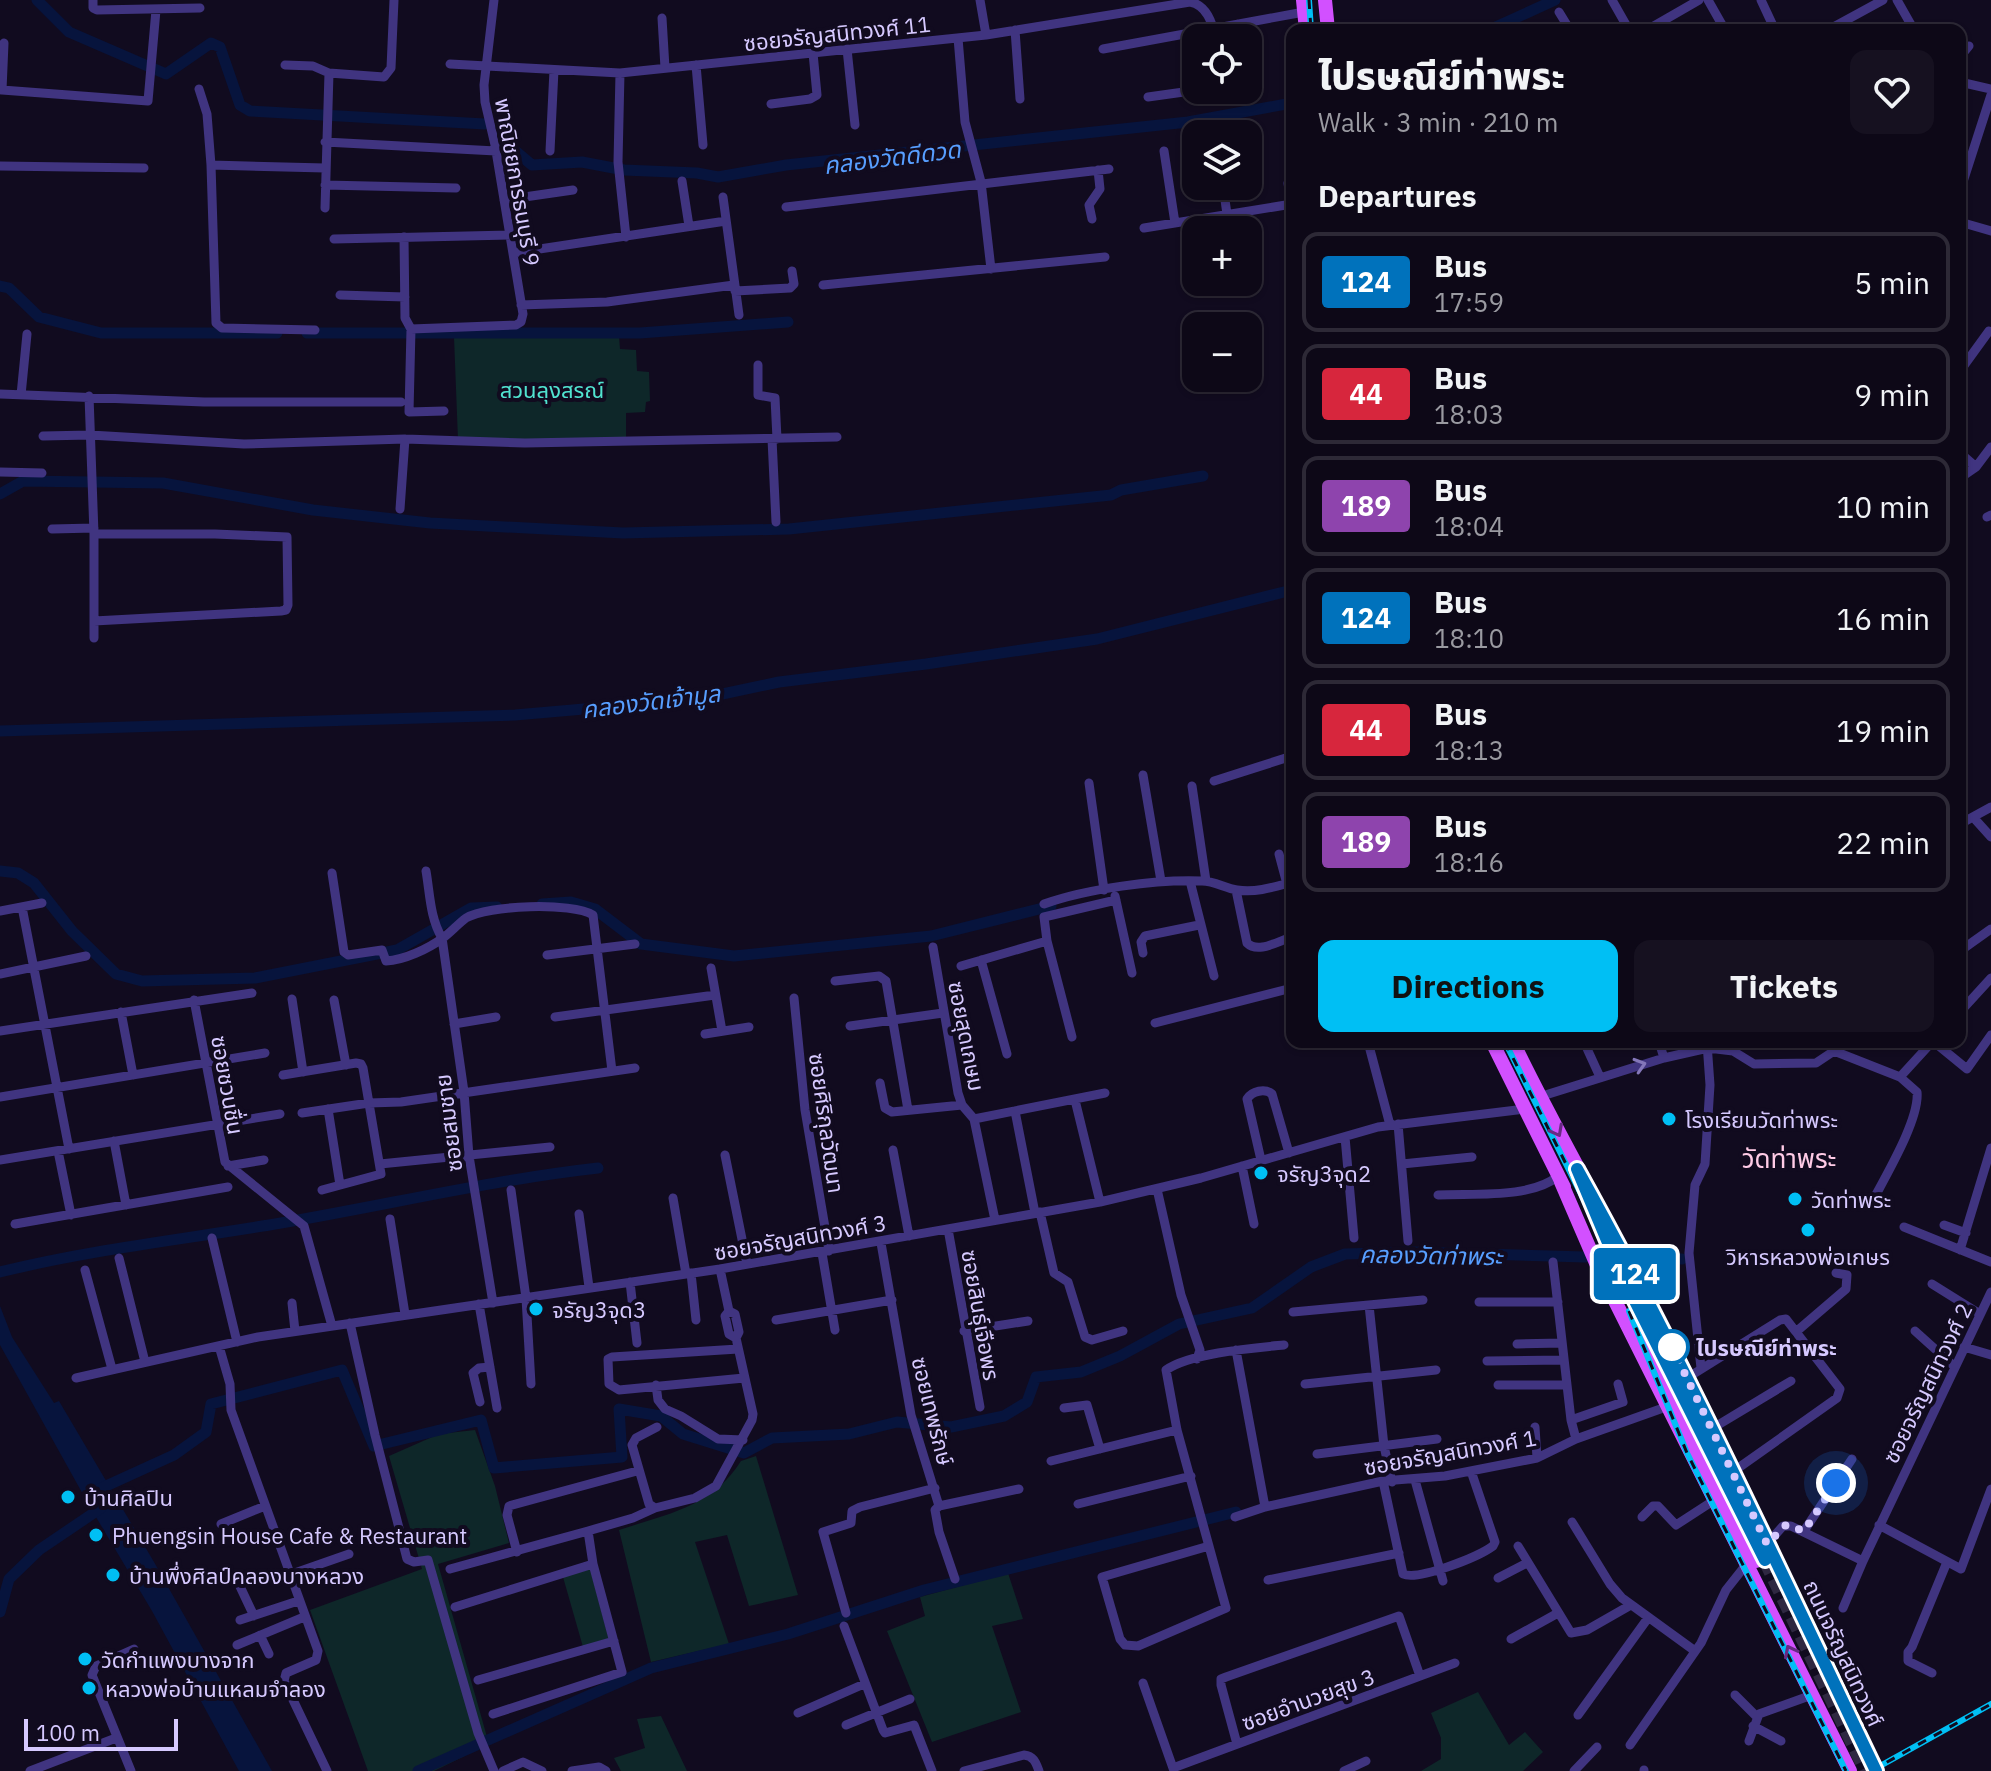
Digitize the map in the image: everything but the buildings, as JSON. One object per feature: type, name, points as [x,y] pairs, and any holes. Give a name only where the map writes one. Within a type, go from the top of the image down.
[{"type":"main road","points":[[1325,0],[1327,24]]},
{"type":"main road","name":"ถนนจรัญสนิทวงศ์","points":[[1495,1048],[1755,1562]]},
{"type":"main road","name":"ถนนจรัญสนิทวงศ์","points":[[1516,1048],[1713,1428],[1877,1770]]},
{"type":"main road","name":"ถนนจรัญสนิทวงศ์","points":[[1577,1169],[1619,1269],[1755,1562],[1761,1595],[1850,1771]]},
{"type":"main road","name":"ถนนจรัญสนิทวงศ์","points":[[1560,1179],[1596,1263],[1713,1501],[1755,1562]]},
{"type":"main road","points":[[1761,1595],[1779,1594],[1786,1582]]},
{"type":"street","points":[[93,0],[93,8],[97,10],[200,8]]},
{"type":"street","points":[[285,65],[313,66],[329,73],[384,77],[391,68],[394,0]]},
{"type":"street","name":"พาณิชยการธนบุรี 9","points":[[411,334],[516,325],[521,322],[513,253],[485,102],[494,0]]},
{"type":"street","points":[[980,0],[986,35]]},
{"type":"street","points":[[1612,0],[1626,24]]},
{"type":"street","points":[[1659,24],[1699,0]]},
{"type":"street","points":[[1708,0],[1722,24]]},
{"type":"street","points":[[1761,0],[1772,24]]},
{"type":"street","points":[[1839,24],[1883,0]]},
{"type":"street","points":[[1897,0],[1911,24]]},
{"type":"street","name":"ซอยจรัญสนิทวงศ์ 11","points":[[450,64],[620,73],[986,35],[1138,5],[1181,2],[1199,4],[1210,24]]},
{"type":"street","points":[[1238,24],[1304,6]]},
{"type":"street","points":[[4,43],[2,90],[148,101],[151,7]]},
{"type":"street","points":[[1559,12],[1566,24]]},
{"type":"street","points":[[662,18],[665,68]]},
{"type":"street","points":[[1015,30],[1020,99]]},
{"type":"street","points":[[958,38],[965,122],[981,182],[991,269]]},
{"type":"street","points":[[1103,49],[1182,38]]},
{"type":"street","points":[[1966,50],[1969,46]]},
{"type":"street","points":[[847,49],[855,125]]},
{"type":"street","points":[[771,104],[810,99],[817,95],[813,53]]},
{"type":"street","points":[[696,65],[703,145]]},
{"type":"street","points":[[550,151],[554,70]]},
{"type":"street","points":[[325,208],[329,73]]},
{"type":"street","points":[[620,73],[618,162],[626,237]]},
{"type":"street","points":[[1966,83],[1991,89]]},
{"type":"street","points":[[199,89],[207,114],[211,165],[216,323],[218,326],[315,330]]},
{"type":"street","points":[[1148,97],[1182,92]]},
{"type":"street","points":[[1966,172],[1991,95]]},
{"type":"street","points":[[325,142],[496,151]]},
{"type":"street","points":[[1164,151],[1175,223]]},
{"type":"street","points":[[211,165],[325,168]]},
{"type":"street","points":[[0,166],[144,168]]},
{"type":"street","points":[[786,207],[1104,169],[1100,189],[1089,205],[1092,219]]},
{"type":"street","points":[[682,181],[689,226]]},
{"type":"street","points":[[325,185],[456,188]]},
{"type":"street","points":[[504,200],[573,190]]},
{"type":"street","points":[[723,197],[739,315]]},
{"type":"street","points":[[1225,200],[1227,214]]},
{"type":"street","points":[[1144,228],[1286,205]]},
{"type":"street","points":[[513,253],[726,221]]},
{"type":"street","points":[[1966,224],[1991,231]]},
{"type":"street","points":[[334,239],[510,235]]},
{"type":"street","points":[[404,237],[405,318],[411,334],[409,412],[444,411]]},
{"type":"street","points":[[823,285],[1105,257]]},
{"type":"street","points":[[521,305],[607,302],[734,288],[790,288],[794,284],[792,271]]},
{"type":"street","points":[[340,295],[405,297]]},
{"type":"street","points":[[1966,363],[1989,331]]},
{"type":"street","points":[[21,395],[27,334]]},
{"type":"street","points":[[758,365],[758,395],[775,398],[776,522]]},
{"type":"street","points":[[0,394],[204,402],[401,402]]},
{"type":"street","points":[[89,396],[94,638]]},
{"type":"street","points":[[43,436],[90,435],[244,444],[405,439],[525,443],[837,437]]},
{"type":"street","points":[[400,509],[405,439]]},
{"type":"street","points":[[1966,474],[1976,467],[1991,447]]},
{"type":"street","points":[[1966,458],[1976,467]]},
{"type":"street","points":[[0,472],[42,473]]},
{"type":"street","points":[[52,529],[282,536],[288,541],[286,610],[94,621]]},
{"type":"street","points":[[1214,781],[1286,758]]},
{"type":"street","points":[[1143,775],[1161,881]]},
{"type":"street","points":[[1089,783],[1109,889],[1116,900],[1132,973]]},
{"type":"street","points":[[1192,786],[1206,881]]},
{"type":"street","points":[[1966,821],[1991,807]]},
{"type":"street","points":[[1973,817],[1991,837]]},
{"type":"street","points":[[1279,854],[1286,874]]},
{"type":"street","name":"ซอยสมชาย","points":[[426,871],[440,934],[454,1024],[472,1180],[493,1303]]},
{"type":"street","points":[[332,873],[344,952],[348,955],[384,955],[388,962],[464,919],[489,909],[555,907],[581,910],[593,915],[612,1071]]},
{"type":"street","points":[[1044,904],[1161,881],[1206,881],[1236,890],[1263,890],[1286,884]]},
{"type":"street","points":[[1190,881],[1214,976]]},
{"type":"street","points":[[1236,890],[1250,946],[1257,948],[1286,939]]},
{"type":"street","points":[[1072,1037],[1047,941],[1044,917],[1116,900]]},
{"type":"street","points":[[0,911],[42,903]]},
{"type":"street","points":[[22,907],[69,1149]]},
{"type":"street","points":[[1143,953],[1141,942],[1145,936],[1199,925]]},
{"type":"street","points":[[1966,947],[1991,929]]},
{"type":"street","points":[[961,966],[1047,941]]},
{"type":"street","points":[[547,955],[635,944]]},
{"type":"street","name":"ซอยสุดเกษม","points":[[933,947],[962,1105],[974,1119],[995,1220]]},
{"type":"street","points":[[0,974],[86,956]]},
{"type":"street","points":[[981,960],[1007,1054]]},
{"type":"street","points":[[711,968],[722,1031]]},
{"type":"street","points":[[835,981],[883,977],[894,1022],[908,1110]]},
{"type":"street","points":[[1966,1005],[1991,978]]},
{"type":"street","points":[[1155,1023],[1286,990]]},
{"type":"street","points":[[0,1031],[252,993]]},
{"type":"street","points":[[555,1017],[715,995]]},
{"type":"street","name":"ซอยศิริกุลวัฒนา","points":[[794,998],[805,1110],[835,1330]]},
{"type":"street","points":[[292,999],[303,1072]]},
{"type":"street","name":"ซอยชวนชื่น","points":[[194,1000],[223,1155],[228,1166],[304,1226],[332,1326]]},
{"type":"street","points":[[334,1000],[346,1065]]},
{"type":"street","points":[[121,1012],[133,1075]]},
{"type":"street","points":[[850,1026],[943,1013]]},
{"type":"street","points":[[454,1024],[496,1017]]},
{"type":"street","points":[[705,1034],[749,1027]]},
{"type":"street","points":[[1941,1048],[1967,1069],[1991,1035]]},
{"type":"street","points":[[1370,1048],[1394,1125],[1402,1164],[1408,1241]]},
{"type":"street","points":[[1587,1048],[1600,1077]]},
{"type":"street","points":[[1661,1048],[1664,1058]]},
{"type":"street","points":[[1539,1097],[1698,1048]]},
{"type":"street","points":[[1701,1368],[1689,1253],[1695,1185],[1705,1164],[1710,1085],[1708,1048]]},
{"type":"street","points":[[1720,1048],[1733,1051],[1754,1064],[1816,1063],[1834,1051],[1900,1077],[1917,1092],[1917,1103],[1901,1146],[1872,1202]]},
{"type":"street","points":[[1816,1063],[1829,1048]]},
{"type":"street","points":[[1900,1077],[1927,1048]]},
{"type":"street","points":[[0,1097],[265,1053]]},
{"type":"street","points":[[283,1075],[361,1064],[381,1174],[322,1190]]},
{"type":"street","points":[[302,1113],[635,1068]]},
{"type":"street","points":[[880,1083],[887,1111],[962,1105]]},
{"type":"street","points":[[1261,1160],[1247,1099],[1262,1091],[1268,1090],[1272,1094],[1289,1153]]},
{"type":"street","points":[[974,1119],[1105,1093]]},
{"type":"street","points":[[1075,1100],[1100,1202]]},
{"type":"street","points":[[328,1109],[340,1185]]},
{"type":"street","name":"ซอยจรัญสนิทวงศ์ 3","points":[[76,1378],[295,1331],[881,1243],[1157,1189],[1394,1125],[1525,1109]]},
{"type":"street","points":[[1015,1111],[1054,1273],[1068,1282],[1085,1337],[1092,1340],[1123,1331]]},
{"type":"street","points":[[0,1160],[280,1114]]},
{"type":"street","points":[[1345,1137],[1354,1238]]},
{"type":"street","points":[[114,1141],[126,1205]]},
{"type":"street","points":[[380,1164],[550,1147]]},
{"type":"street","points":[[1960,1250],[1991,1148]]},
{"type":"street","points":[[893,1150],[909,1236]]},
{"type":"street","points":[[58,1151],[71,1215]]},
{"type":"street","points":[[725,1155],[747,1264]]},
{"type":"street","points":[[1402,1164],[1472,1157]]},
{"type":"street","points":[[228,1166],[264,1160]]},
{"type":"street","points":[[1242,1166],[1254,1224]]},
{"type":"street","points":[[1438,1195],[1521,1191],[1560,1179]]},
{"type":"street","points":[[15,1224],[228,1187]]},
{"type":"street","points":[[1157,1189],[1187,1315],[1200,1350],[1197,1359]]},
{"type":"street","points":[[511,1190],[526,1298],[531,1384]]},
{"type":"street","points":[[673,1198],[696,1320]]},
{"type":"street","points":[[579,1214],[589,1287]]},
{"type":"street","points":[[390,1219],[405,1314]]},
{"type":"street","points":[[1944,1225],[1966,1233]]},
{"type":"street","points":[[1904,1227],[1991,1262]]},
{"type":"street","name":"ซอยสินธุ์เจือพร","points":[[948,1229],[980,1407]]},
{"type":"street","points":[[212,1238],[237,1342]]},
{"type":"street","name":"ซอยเทพรักษ์","points":[[881,1243],[911,1415],[935,1488],[939,1532],[955,1579]]},
{"type":"street","points":[[119,1258],[145,1362]]},
{"type":"street","points":[[1553,1262],[1571,1420],[1576,1439]]},
{"type":"street","points":[[450,1569],[645,1514],[655,1508],[695,1498],[712,1489],[741,1443],[753,1414],[736,1338],[729,1334],[725,1316],[729,1311],[720,1269]]},
{"type":"street","points":[[85,1270],[112,1369]]},
{"type":"street","points":[[1797,1331],[1846,1289],[1849,1281],[1847,1275],[1836,1273]]},
{"type":"street","points":[[630,1282],[637,1343]]},
{"type":"street","points":[[1932,1284],[1980,1314]]},
{"type":"street","name":"ซอยจรัญสนิทวงศ์ 2","points":[[1843,1608],[1879,1525],[1991,1292]]},
{"type":"street","points":[[776,1320],[892,1300]]},
{"type":"street","points":[[1293,1312],[1423,1300]]},
{"type":"street","points":[[1479,1302],[1558,1302]]},
{"type":"street","points":[[292,1303],[295,1331]]},
{"type":"street","points":[[479,1304],[497,1408]]},
{"type":"street","points":[[1369,1305],[1388,1481],[1403,1574],[1407,1577],[1439,1569],[1490,1549],[1494,1544],[1471,1471]]},
{"type":"street","points":[[1687,1378],[1786,1319],[1836,1382],[1840,1393],[1837,1398],[1734,1471]]},
{"type":"street","points":[[964,1331],[1028,1321]]},
{"type":"street","points":[[350,1323],[407,1559],[414,1562],[428,1560],[478,1733],[494,1771]]},
{"type":"street","points":[[1915,1331],[1955,1367]]},
{"type":"street","points":[[1517,1344],[1562,1343]]},
{"type":"street","points":[[1209,1546],[1102,1577],[1120,1639],[1125,1645],[1138,1646],[1226,1608],[1191,1476],[1177,1430],[1166,1370],[1236,1350],[1284,1345]]},
{"type":"street","points":[[219,1346],[230,1384],[231,1402],[319,1656],[286,1673],[284,1681],[327,1771]]},
{"type":"street","points":[[1964,1347],[1991,1355]]},
{"type":"street","points":[[738,1349],[608,1359],[609,1381],[619,1390],[744,1378]]},
{"type":"street","points":[[1236,1350],[1265,1507]]},
{"type":"street","points":[[1487,1361],[1564,1360]]},
{"type":"street","points":[[480,1402],[473,1373],[479,1368],[490,1367]]},
{"type":"street","points":[[1305,1384],[1436,1370]]},
{"type":"street","points":[[1713,1428],[1791,1381]]},
{"type":"street","points":[[1571,1420],[1623,1402],[1618,1384]]},
{"type":"street","points":[[656,1385],[658,1400],[665,1409],[718,1439],[741,1443]]},
{"type":"street","points":[[1498,1385],[1567,1385]]},
{"type":"street","points":[[1064,1408],[1087,1405],[1100,1449]]},
{"type":"street","name":"ซอยจรัญสนิทวงศ์ 1","points":[[1235,1517],[1265,1507],[1388,1481],[1415,1480],[1537,1458],[1576,1439],[1666,1407]]},
{"type":"street","points":[[655,1508],[649,1504],[637,1471],[633,1441],[657,1427]]},
{"type":"street","points":[[1535,1427],[1537,1458]]},
{"type":"street","points":[[1051,1461],[1177,1430]]},
{"type":"street","points":[[1317,1454],[1437,1439]]},
{"type":"street","points":[[1804,1531],[1852,1459]]},
{"type":"street","points":[[517,1552],[507,1508],[637,1471]]},
{"type":"street","points":[[1078,1504],[1191,1476]]},
{"type":"street","points":[[1415,1480],[1443,1581]]},
{"type":"street","points":[[846,1613],[823,1532],[851,1523],[852,1511],[860,1507],[935,1488]]},
{"type":"street","points":[[939,1506],[1019,1489]]},
{"type":"street","points":[[1879,1525],[1961,1569],[1991,1489]]},
{"type":"street","points":[[1642,1517],[1653,1506],[1658,1506],[1676,1525],[1713,1501]]},
{"type":"street","points":[[221,1524],[265,1506]]},
{"type":"street","points":[[1572,1522],[1610,1584],[1629,1606],[1695,1651]]},
{"type":"street","points":[[1980,1524],[1991,1526]]},
{"type":"street","points":[[1767,1544],[1786,1525],[1863,1561]]},
{"type":"street","points":[[493,1714],[621,1673],[593,1564],[588,1531]]},
{"type":"street","points":[[1518,1546],[1571,1633],[1578,1634],[1629,1606]]},
{"type":"street","points":[[1268,1580],[1399,1553]]},
{"type":"street","points":[[289,1575],[349,1554]]},
{"type":"street","points":[[1630,1745],[1701,1643],[1726,1590],[1755,1562]]},
{"type":"street","points":[[1932,1673],[1908,1661],[1908,1652],[1947,1562]]},
{"type":"street","points":[[1498,1578],[1527,1563]]},
{"type":"street","points":[[455,1607],[593,1564]]},
{"type":"street","points":[[236,1578],[254,1616]]},
{"type":"street","points":[[240,1620],[298,1601]]},
{"type":"street","points":[[1511,1639],[1558,1613]]},
{"type":"street","points":[[1237,1744],[1221,1679],[1399,1616],[1420,1676]]},
{"type":"street","points":[[237,1645],[304,1617]]},
{"type":"street","points":[[1578,1715],[1648,1618]]},
{"type":"street","points":[[844,1626],[885,1733],[914,1725],[932,1771]]},
{"type":"street","points":[[260,1635],[269,1654]]},
{"type":"street","points":[[478,1680],[614,1641]]},
{"type":"street","points":[[131,1771],[92,1675],[93,1670],[134,1649]]},
{"type":"street","name":"ซอยอำนวยสุข 3","points":[[1174,1770],[1455,1663]]},
{"type":"street","points":[[1143,1683],[1174,1770]]},
{"type":"street","points":[[798,1713],[864,1684]]},
{"type":"street","points":[[1735,1695],[1755,1722],[1781,1741]]},
{"type":"street","points":[[1749,1741],[1755,1722],[1764,1711],[1812,1695]]},
{"type":"street","points":[[846,1725],[910,1699]]},
{"type":"street","points":[[30,1771],[116,1738]]},
{"type":"street","points":[[1574,1771],[1597,1747]]},
{"type":"street","points":[[964,1771],[1024,1755],[1035,1761],[1039,1771]]},
{"type":"street","points":[[1344,1771],[1366,1761]]},
{"type":"street","points":[[507,1770],[523,1762],[542,1771]]},
{"type":"street","points":[[572,1771],[599,1767],[606,1771]]},
{"type":"green space","name":"สวนลุงสรณ์","points":[[619,336],[620,349],[636,350],[637,371],[649,372],[650,401],[646,402],[645,412],[626,413],[626,440],[458,440],[454,337]]},
{"type":"green space","points":[[475,1430],[495,1486],[509,1543],[438,1564],[489,1744],[434,1771],[368,1771],[310,1610],[422,1569],[389,1456],[439,1434]]},
{"type":"green space","points":[[756,1456],[798,1595],[749,1606],[727,1535],[695,1542],[729,1644],[651,1662],[619,1530],[702,1499],[729,1477],[741,1461]]},
{"type":"green space","points":[[590,1569],[609,1640],[583,1647],[563,1577]]},
{"type":"green space","points":[[1008,1573],[1023,1619],[992,1626],[1021,1712],[932,1742],[887,1631],[925,1616],[920,1597]]},
{"type":"green space","points":[[1478,1692],[1509,1745],[1525,1732],[1543,1752],[1523,1771],[1421,1771],[1441,1759],[1441,1738],[1431,1713]]},
{"type":"green space","points":[[661,1716],[687,1771],[621,1771],[614,1758],[645,1748],[637,1719]]},
{"type":"water","points":[[0,1306],[12,1337],[54,1403],[59,1401],[272,1771],[239,1771],[152,1611],[0,1345]]},
{"type":"waterway","name":"คลองวัดดีดวด","points":[[37,0],[69,32],[166,74],[211,43],[220,47],[240,105],[250,111],[485,124]]},
{"type":"waterway","name":"คลองวัดดีดวด","points":[[1502,24],[1555,0]]},
{"type":"waterway","name":"คลองวัดดีดวด","points":[[500,138],[532,165],[582,162],[624,170],[697,173],[718,177],[786,165],[1188,122],[1286,104]]},
{"type":"waterway","points":[[0,286],[9,288],[39,317],[101,333],[277,333]]},
{"type":"waterway","points":[[307,333],[640,333],[788,322]]},
{"type":"waterway","points":[[0,494],[23,481],[163,483],[313,510],[430,523],[623,533],[789,529],[1111,495],[1121,490],[1203,476]]},
{"type":"waterway","name":"คลองวัดเจ้ามูล","points":[[0,731],[515,715],[699,699],[779,682],[1097,639],[1286,592]]},
{"type":"waterway","points":[[0,871],[18,873],[34,883],[72,931],[116,974],[142,981],[255,978],[397,950],[471,908],[497,907]]},
{"type":"waterway","points":[[542,904],[571,902],[595,909],[641,944],[734,956],[931,936],[1051,906]]},
{"type":"waterway","points":[[0,1272],[518,1179],[598,1168]]},
{"type":"waterway","name":"คลองวัดท่าพระ","points":[[95,1491],[174,1455],[206,1432],[211,1404],[342,1370],[374,1446],[481,1420],[494,1468],[622,1457],[619,1409],[661,1416],[683,1434],[744,1453],[772,1438],[849,1434],[897,1422],[951,1427],[1004,1416],[1027,1402],[1036,1377],[1081,1372],[1120,1356],[1179,1324],[1252,1308],[1311,1267],[1345,1254],[1413,1252],[1585,1257]]},
{"type":"waterway","name":"คลองวัดท่าพระ","points":[[1638,1258],[1682,1259]]},
{"type":"waterway","points":[[0,1612],[9,1579],[39,1550],[101,1508]]},
{"type":"waterway","points":[[418,1771],[651,1668],[788,1634],[924,1590],[1236,1512]]},
{"type":"tunnel","points":[[1765,1560],[1866,1771]]},
{"type":"railway","points":[[1309,0],[1311,24]]},
{"type":"railway","points":[[1508,1048],[1640,1312],[1708,1427],[1879,1771]]},
{"type":"railway","points":[[1629,1311],[1687,1453],[1846,1771]]},
{"type":"railway","points":[[1871,1771],[1991,1704]]},
{"type":"bus line","name":"124","points":[[1765,1560],[1619,1269],[1577,1169],[1629,1263],[1734,1471],[1876,1771]]},
{"type":"place","name":"โรงเรียนวัดท่าพระ","points":[[1669,1119]]},
{"type":"place","name":"จรัญ3จุด2","points":[[1261,1173]]},
{"type":"place","name":"วัดท่าพระ","points":[[1795,1199]]},
{"type":"place","name":"วิหารหลวงพ่อเกษร","points":[[1808,1230]]},
{"type":"place","name":"จรัญ3จุด3","points":[[536,1309]]},
{"type":"place","name":"ไปรษณีย์ท่าพระ","points":[[1672,1347]]},
{"type":"place","name":"บ้านศิลปิน","points":[[68,1497]]},
{"type":"place","name":"Phuengsin House Cafe & Restaurant","points":[[96,1535]]},
{"type":"place","name":"บ้านพึ่งศิลป์คลองบางหลวง","points":[[113,1575]]},
{"type":"place","name":"วัดกำแพงบางจาก","points":[[85,1659]]},
{"type":"place","name":"หลวงพ่อบ้านแหลมจำลอง","points":[[89,1688]]},
{"type":"district","name":"วัดท่าพระ","points":[[1789,1158]]},
{"type":"route","points":[[1672,1347],[1767,1544],[1783,1526],[1804,1531],[1836,1483]]}]
